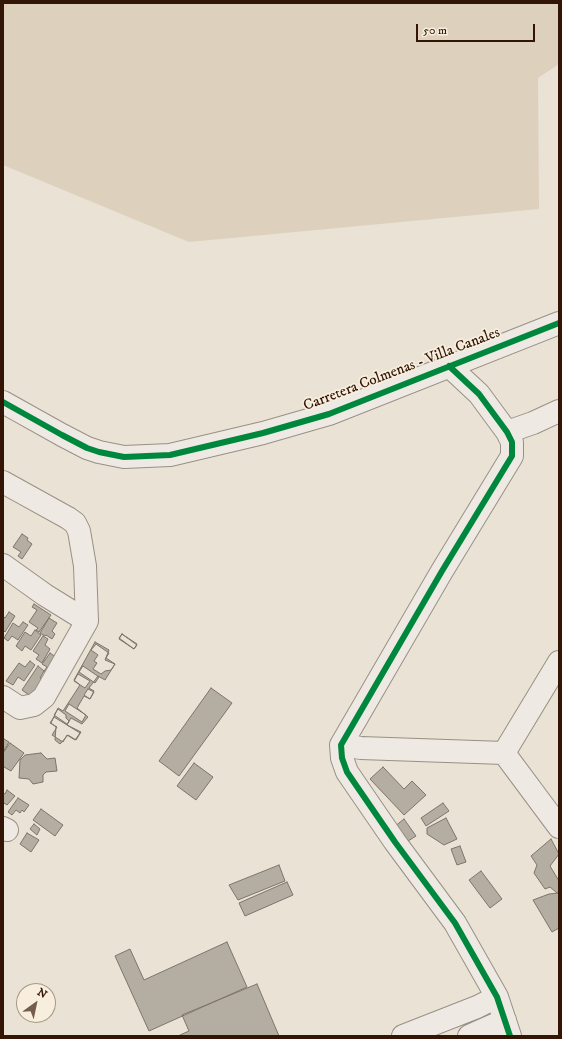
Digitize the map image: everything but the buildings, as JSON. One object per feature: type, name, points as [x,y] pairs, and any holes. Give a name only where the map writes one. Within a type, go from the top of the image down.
[{"type":"street","name":"Carretera Colmenas - Villa Canales","points":[[3,402],[62,435],[87,448],[99,452],[124,457],[170,455],[330,414],[559,324]]},
{"type":"street","points":[[449,366],[479,394],[507,432],[512,442],[512,456],[442,571],[341,745],[342,758],[348,772],[395,842],[455,923],[497,997],[508,1028],[469,1036]]},
{"type":"street","points":[[507,432],[533,423],[559,411]]},
{"type":"street","points":[[3,482],[75,523],[79,531],[86,566],[87,621],[44,697],[34,705],[20,708],[3,697]]},
{"type":"street","points":[[3,565],[45,595],[87,621]]},
{"type":"street","points":[[504,753],[559,662]]},
{"type":"street","points":[[341,745],[361,748],[504,753]]},
{"type":"street","points":[[504,753],[559,826]]},
{"type":"street","points":[[403,1036],[477,1007],[497,997]]},
{"type":"shaded area","points":[[3,3],[559,3],[559,64],[538,78],[539,209],[189,242],[3,165]]},
{"type":"cycle path","points":[[3,402],[62,435],[87,448],[99,452],[124,457],[170,455],[263,433],[329,414],[559,323]]},
{"type":"cycle path","points":[[449,366],[479,394],[507,432],[512,442],[512,456],[442,571],[341,745],[342,758],[347,772],[395,842],[455,923],[497,997],[510,1036]]}]
